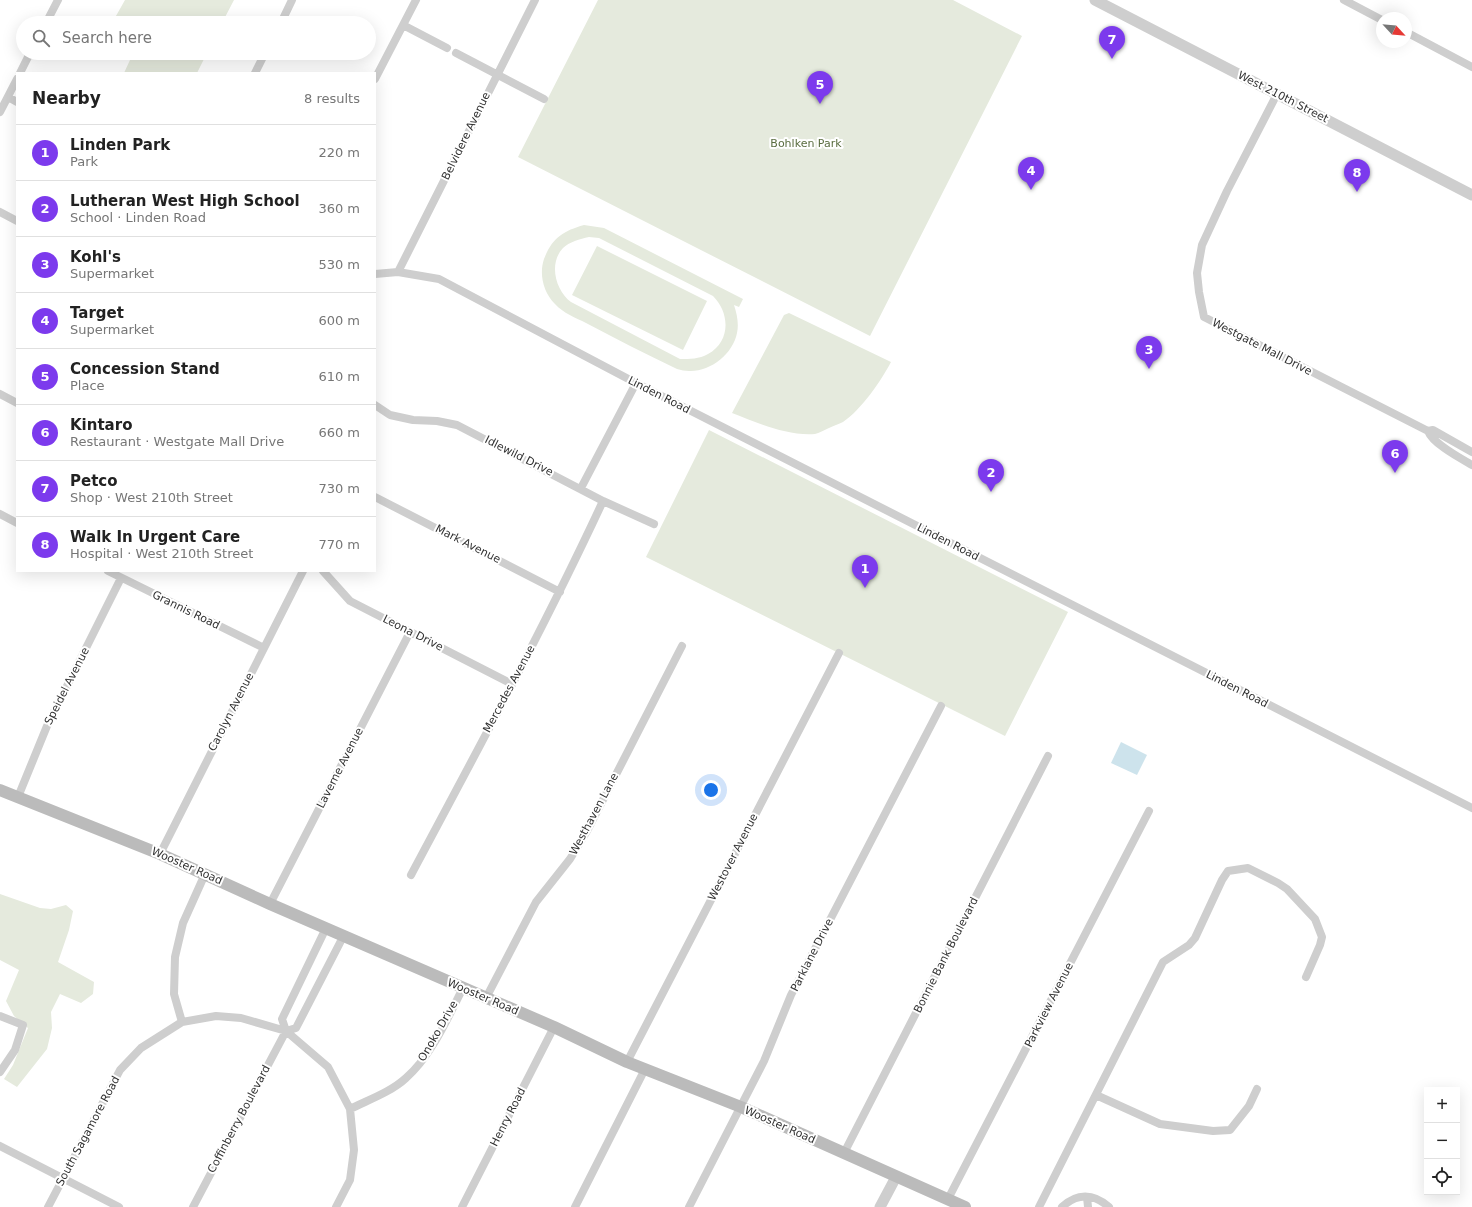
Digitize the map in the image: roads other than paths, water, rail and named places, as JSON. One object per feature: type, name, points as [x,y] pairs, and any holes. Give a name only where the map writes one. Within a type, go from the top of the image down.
[{"type":"main road","name":"Wooster Road","points":[[0,790],[160,854],[270,904],[554,1027],[645,1070],[740,1107],[964,1207]]},
{"type":"street","points":[[50,16],[58,0]]},
{"type":"street","points":[[284,16],[292,0]]},
{"type":"street","points":[[376,77],[416,0]]},
{"type":"street","name":"Belvidere Avenue","points":[[398,272],[496,74],[535,0]]},
{"type":"street","name":"West 210th Street","points":[[1095,0],[1472,195]]},
{"type":"street","points":[[1344,0],[1376,17]]},
{"type":"street","points":[[403,25],[447,48]]},
{"type":"street","points":[[1412,35],[1472,67]]},
{"type":"street","points":[[456,52],[544,99]]},
{"type":"street","points":[[20,72],[26,60]]},
{"type":"street","points":[[256,72],[262,60]]},
{"type":"street","points":[[0,112],[16,81]]},
{"type":"street","name":"Westgate Mall Drive","points":[[1277,94],[1224,196],[1202,245],[1197,273],[1204,317],[1428,432],[1430,436],[1438,443],[1472,465]]},
{"type":"street","points":[[8,97],[16,101]]},
{"type":"street","points":[[0,212],[16,220]]},
{"type":"street","name":"Linden Road","points":[[376,274],[398,272],[439,279],[636,383],[1472,808]]},
{"type":"street","points":[[581,488],[636,383]]},
{"type":"street","points":[[0,394],[16,402]]},
{"type":"street","name":"Idlewild Drive","points":[[377,407],[390,415],[413,420],[437,421],[458,425],[604,501],[654,524]]},
{"type":"street","name":"Westgate Mall Drive","points":[[1428,432],[1433,430],[1472,452]]},
{"type":"street","name":"Mark Avenue","points":[[376,498],[560,592]]},
{"type":"street","name":"Mercedes Avenue","points":[[411,875],[560,592],[604,501]]},
{"type":"street","points":[[0,514],[16,522]]},
{"type":"street","name":"Grannis Road","points":[[110,572],[264,648]]},
{"type":"street","name":"Carolyn Avenue","points":[[160,854],[302,572]]},
{"type":"street","name":"Leona Drive","points":[[324,572],[350,601],[512,684]]},
{"type":"street","name":"Speidel Avenue","points":[[18,797],[47,726],[121,578]]},
{"type":"street","name":"Laverne Avenue","points":[[270,904],[410,632]]},
{"type":"street","name":"Westhaven Lane","points":[[486,998],[536,902],[570,859],[587,831],[682,646]]},
{"type":"street","name":"Westover Avenue","points":[[627,1062],[839,653]]},
{"type":"street","name":"Parklane Drive","points":[[689,1207],[769,1050],[791,995],[941,706]]},
{"type":"street","name":"Bonnie Bank Boulevard","points":[[844,1153],[1048,756]]},
{"type":"street","name":"Parkview Avenue","points":[[948,1199],[1149,811]]},
{"type":"street","points":[[1040,1207],[1163,962],[1189,945],[1195,938],[1222,880],[1228,872],[1248,868],[1278,883],[1287,888],[1315,920],[1322,937],[1306,977]]},
{"type":"street","points":[[182,1022],[174,994],[175,958],[183,923],[205,874]]},
{"type":"street","points":[[326,928],[282,1019],[286,1031],[328,1067],[350,1109],[354,1150],[350,1180],[336,1207]]},
{"type":"street","name":"Coffinberry Boulevard","points":[[193,1207],[286,1031],[296,1028],[344,935]]},
{"type":"street","name":"Onoko Drive","points":[[350,1109],[406,1079],[421,1062],[433,1044],[463,988]]},
{"type":"street","points":[[0,1016],[23,1025],[14,1050],[0,1072]]},
{"type":"street","name":"South Sagamore Road","points":[[48,1207],[120,1070],[141,1048],[182,1022],[216,1016],[241,1018],[286,1031]]},
{"type":"street","name":"Henry Road","points":[[462,1207],[554,1027]]},
{"type":"street","points":[[575,1207],[645,1070]]},
{"type":"street","points":[[1096,1095],[1160,1124],[1213,1131],[1230,1130],[1249,1106],[1257,1089]]},
{"type":"street","points":[[0,1146],[119,1207]]},
{"type":"street","points":[[880,1207],[896,1177]]},
{"type":"street","points":[[1087,1197],[1088,1207]]},
{"type":"street","points":[[1062,1207],[1070,1200],[1087,1197],[1094,1197],[1109,1207]]},
{"type":"water","points":[[1121,742],[1147,755],[1137,775],[1111,763]]},
{"type":"place","name":"Petco","points":[[1112,59]]},
{"type":"place","name":"Concession Stand","points":[[820,104]]},
{"type":"place","name":"Target","points":[[1031,190]]},
{"type":"place","name":"Walk In Urgent Care","points":[[1357,192]]},
{"type":"place","name":"Kohl's","points":[[1149,369]]},
{"type":"place","name":"Kintaro","points":[[1395,473]]},
{"type":"place","name":"Lutheran West High School","points":[[991,492]]},
{"type":"place","name":"Linden Park","points":[[865,588]]},
{"type":"park label","name":"Bohlken Park","points":[[806,143]]}]
